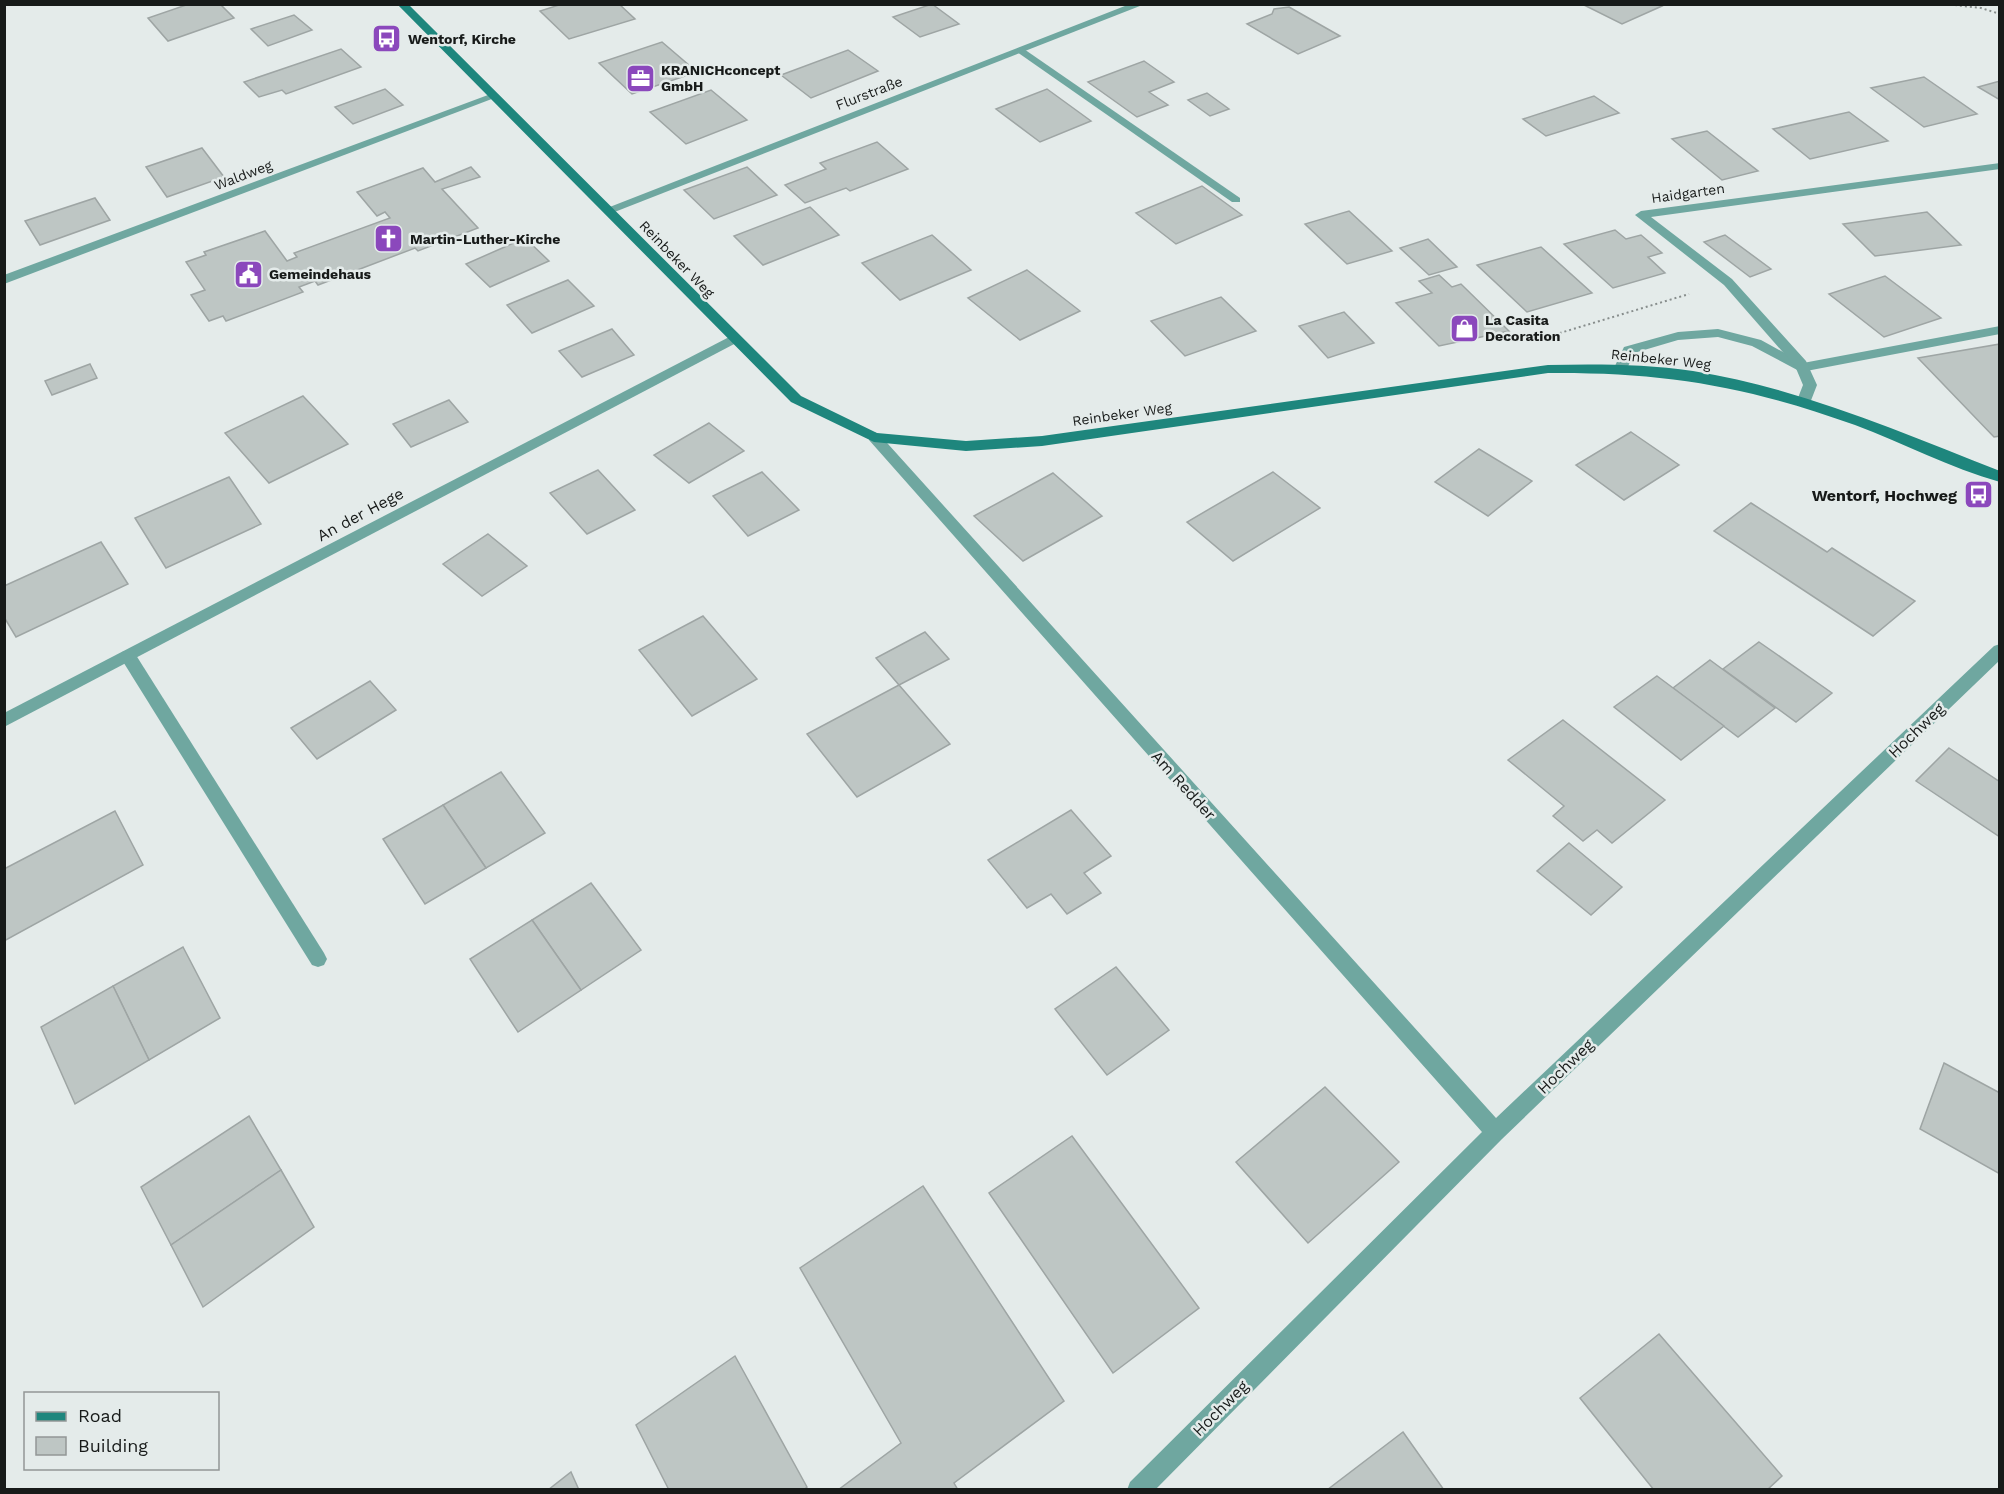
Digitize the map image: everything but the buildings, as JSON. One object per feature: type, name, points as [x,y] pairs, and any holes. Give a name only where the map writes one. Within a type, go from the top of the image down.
[{"type":"main road","name":"Reinbeker Weg","points":[[402,4],[733,339],[796,399],[874,437],[966,446],[1042,441],[1548,369],[1621,368],[1716,379],[1803,403],[2000,477]]},
{"type":"street","name":"Flurstraße","points":[[608,210],[1140,4]]},
{"type":"street","points":[[1021,50],[1236,200]]},
{"type":"street","name":"Waldweg","points":[[4,280],[492,97]]},
{"type":"street","name":"Haidgarten","points":[[1803,403],[1810,385],[1801,368],[1728,282],[1641,215],[2000,166]]},
{"type":"street","points":[[1621,368],[1629,350],[1664,338],[1700,332],[1734,334],[1764,345],[1801,368],[2000,330]]},
{"type":"street","name":"An der Hege","points":[[4,721],[733,339]]},
{"type":"street","name":"Am Redder","points":[[874,437],[1495,1132]]},
{"type":"street","name":"Hochweg","points":[[1138,1490],[1495,1132],[2000,650]]},
{"type":"street","points":[[128,656],[318,959]]},
{"type":"path","points":[[1946,4],[1981,8],[2000,14]]},
{"type":"place","name":"Wentorf, Kirche","points":[[387,39]]},
{"type":"place","name":"KRANICHconcept GmbH","points":[[640,78]]},
{"type":"place","name":"Martin-Luther-Kirche","points":[[389,239]]},
{"type":"place","name":"Gemeindehaus","points":[[248,274]]},
{"type":"place","name":"La Casita Decoration","points":[[1464,328]]},
{"type":"place","name":"Wentorf, Hochweg","points":[[1978,495]]}]
